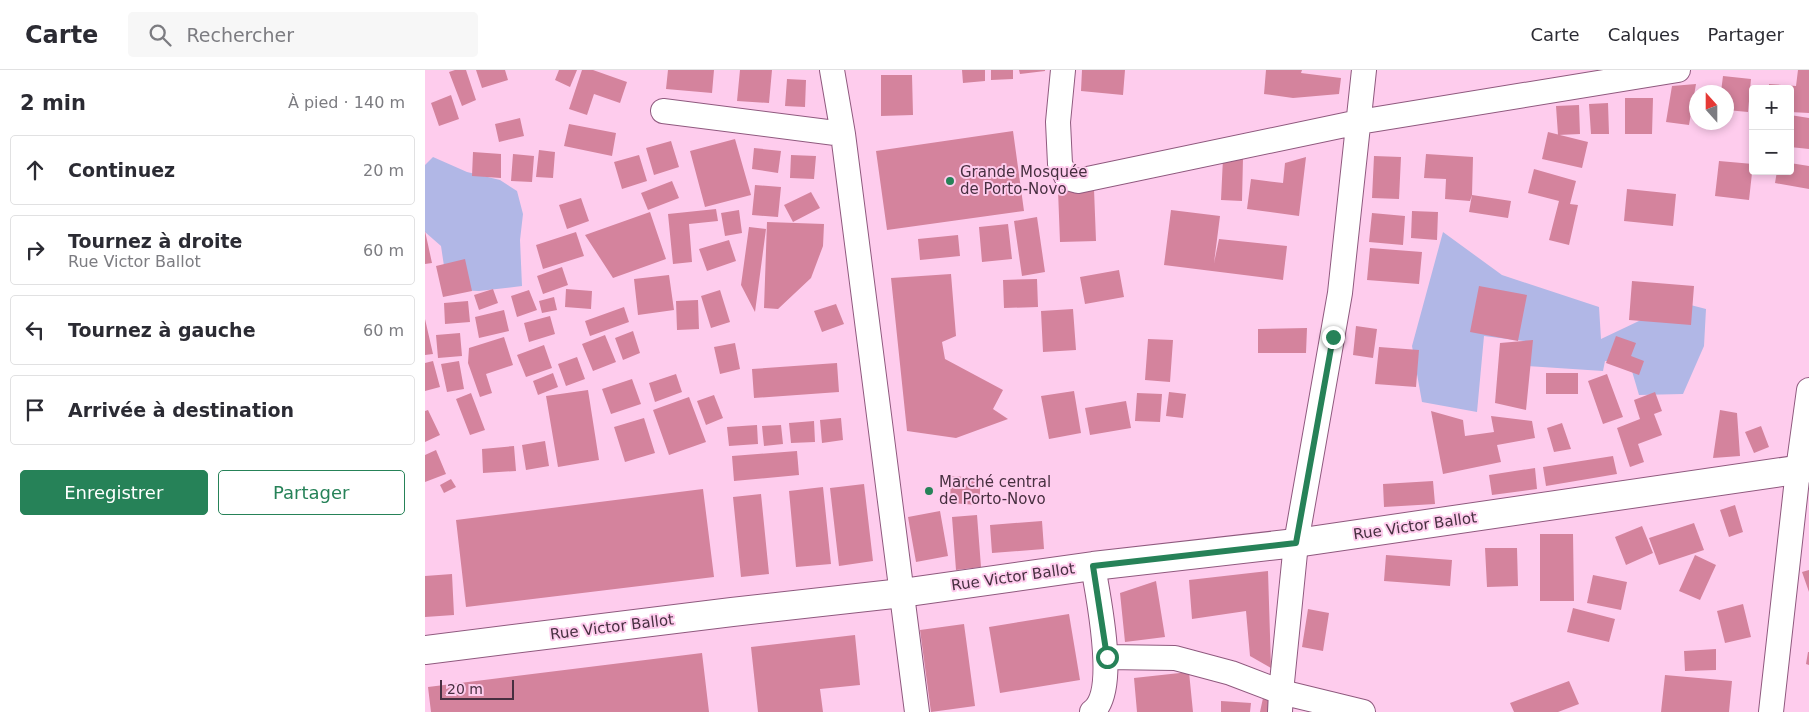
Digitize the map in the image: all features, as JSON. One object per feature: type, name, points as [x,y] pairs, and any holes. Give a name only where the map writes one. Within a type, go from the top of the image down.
[{"type":"main road","name":"Rue Victor Ballot","points":[[425,650],[902,593],[1093,566],[1296,543],[1803,469]]},
{"type":"street","points":[[833,70],[843,134],[917,712]]},
{"type":"street","points":[[1063,70],[1057,122],[1060,164],[1067,178],[1077,181],[1359,122],[1678,70]]},
{"type":"street","points":[[1281,702],[1296,543],[1340,293],[1364,70]]},
{"type":"street","points":[[663,111],[843,134]]},
{"type":"street","points":[[1771,712],[1803,469],[1809,390]]},
{"type":"street","points":[[1092,712],[1098,708],[1103,694],[1107,657],[1093,566]]},
{"type":"street","points":[[1107,657],[1175,658],[1231,673],[1281,702],[1363,712]]},
{"type":"shaded area","points":[[433,157],[467,172],[500,180],[517,191],[523,214],[520,240],[522,286],[479,291],[452,290],[444,266],[441,246],[425,232],[425,165]]},
{"type":"shaded area","points":[[1443,232],[1502,275],[1599,307],[1601,339],[1679,302],[1706,309],[1704,346],[1683,394],[1639,395],[1629,361],[1605,361],[1603,371],[1527,366],[1524,341],[1484,336],[1477,412],[1422,402],[1412,346]]},
{"type":"building","points":[[466,70],[476,100],[462,106],[449,72]]},
{"type":"building","points":[[476,70],[505,70],[508,80],[482,88]]},
{"type":"building","points":[[559,70],[577,70],[570,87],[555,80]]},
{"type":"building","points":[[582,70],[593,70],[627,82],[620,103],[594,94],[587,115],[569,109]]},
{"type":"building","points":[[668,70],[714,70],[712,93],[666,89]]},
{"type":"building","points":[[740,70],[772,70],[769,103],[737,101]]},
{"type":"building","points":[[962,70],[985,70],[985,81],[963,83]]},
{"type":"building","points":[[991,70],[1013,70],[1013,79],[991,80]]},
{"type":"building","points":[[1019,70],[1045,70],[1045,71],[1020,74]]},
{"type":"building","points":[[1082,70],[1125,70],[1123,95],[1081,91]]},
{"type":"building","points":[[1266,70],[1302,70],[1301,73],[1341,78],[1339,94],[1293,98],[1264,94]]},
{"type":"building","points":[[1798,70],[1809,70],[1809,113],[1794,112],[1794,86],[1796,86]]},
{"type":"building","points":[[881,75],[912,75],[913,115],[881,116]]},
{"type":"building","points":[[1723,76],[1751,79],[1748,112],[1734,111],[1734,85],[1722,85]]},
{"type":"building","points":[[787,79],[806,80],[805,107],[785,106]]},
{"type":"building","points":[[1696,84],[1689,85],[1689,125],[1666,122],[1672,86]]},
{"type":"building","points":[[451,95],[459,119],[439,126],[431,103]]},
{"type":"building","points":[[1625,98],[1653,98],[1652,134],[1625,134]]},
{"type":"building","points":[[1608,103],[1609,134],[1591,134],[1589,104]]},
{"type":"building","points":[[1579,105],[1580,134],[1558,135],[1556,106]]},
{"type":"building","points":[[1794,116],[1809,118],[1809,149],[1794,147]]},
{"type":"building","points":[[520,118],[524,136],[499,142],[495,124]]},
{"type":"building","points":[[569,124],[616,133],[612,156],[564,146]]},
{"type":"building","name":"Grande Mosquée de Porto-Novo","points":[[1013,131],[1024,211],[887,230],[876,151]]},
{"type":"building","points":[[1548,132],[1588,142],[1582,168],[1542,159]]},
{"type":"building","points":[[735,139],[751,195],[705,207],[690,151]]},
{"type":"building","points":[[671,141],[679,167],[654,175],[646,148]]},
{"type":"building","points":[[754,148],[781,151],[778,173],[752,169]]},
{"type":"building","points":[[539,150],[555,152],[553,178],[536,177]]},
{"type":"building","points":[[473,152],[501,154],[501,178],[472,176]]},
{"type":"building","points":[[513,154],[534,156],[532,182],[511,181]]},
{"type":"building","points":[[1426,154],[1473,157],[1472,195],[1470,201],[1445,199],[1446,179],[1424,178]]},
{"type":"building","points":[[639,155],[647,181],[622,189],[614,162]]},
{"type":"building","points":[[791,155],[816,156],[814,179],[790,178]]},
{"type":"building","points":[[1374,156],[1401,157],[1399,199],[1372,198]]},
{"type":"building","points":[[1306,157],[1299,216],[1247,209],[1251,179],[1283,183],[1285,163]]},
{"type":"building","points":[[1223,158],[1243,158],[1242,201],[1221,200]]},
{"type":"building","points":[[1719,161],[1749,164],[1749,175],[1752,175],[1749,200],[1715,196]]},
{"type":"building","points":[[1794,164],[1809,166],[1809,189],[1775,183],[1776,175],[1794,175]]},
{"type":"building","points":[[1534,169],[1576,181],[1570,204],[1578,205],[1569,245],[1549,240],[1559,201],[1528,193]]},
{"type":"building","points":[[672,181],[679,198],[648,210],[641,193]]},
{"type":"building","points":[[755,185],[781,187],[778,217],[752,215]]},
{"type":"building","points":[[1094,189],[1096,241],[1060,242],[1058,190]]},
{"type":"building","points":[[1627,189],[1676,194],[1673,226],[1624,221]]},
{"type":"building","points":[[811,192],[820,208],[793,222],[784,205]]},
{"type":"building","points":[[1472,195],[1511,201],[1508,218],[1469,212]]},
{"type":"building","points":[[581,198],[589,221],[567,229],[559,205]]},
{"type":"building","points":[[716,209],[718,221],[689,224],[692,262],[673,264],[668,214]]},
{"type":"building","points":[[739,210],[742,233],[725,236],[721,213]]},
{"type":"building","points":[[1171,210],[1220,216],[1214,263],[1219,239],[1287,246],[1283,280],[1164,265]]},
{"type":"building","points":[[1412,211],[1438,212],[1437,240],[1411,238]]},
{"type":"building","points":[[650,212],[666,259],[613,278],[585,235]]},
{"type":"building","points":[[1372,213],[1405,216],[1403,245],[1369,242]]},
{"type":"building","points":[[1037,217],[1045,272],[1022,276],[1014,221]]},
{"type":"building","points":[[767,222],[824,224],[823,246],[811,278],[778,309],[764,308]]},
{"type":"building","points":[[1008,224],[1012,259],[982,262],[979,227]]},
{"type":"building","points":[[749,227],[766,229],[755,312],[741,285]]},
{"type":"building","points":[[425,231],[432,263],[425,264]]},
{"type":"building","points":[[576,232],[584,256],[543,269],[536,245]]},
{"type":"building","points":[[958,235],[960,256],[920,260],[918,239]]},
{"type":"building","points":[[729,240],[736,261],[707,271],[699,249]]},
{"type":"building","points":[[1370,248],[1422,252],[1419,284],[1367,280]]},
{"type":"building","points":[[465,259],[472,291],[443,297],[436,266]]},
{"type":"building","points":[[562,267],[568,285],[543,294],[537,276]]},
{"type":"building","points":[[1119,270],[1124,297],[1085,304],[1080,277]]},
{"type":"building","points":[[951,274],[956,336],[942,342],[945,359],[1003,390],[993,409],[1008,419],[956,438],[907,431],[891,278]]},
{"type":"building","points":[[669,275],[674,310],[638,315],[634,279]]},
{"type":"building","points":[[1037,279],[1038,307],[1004,308],[1003,280]]},
{"type":"building","points":[[1632,281],[1694,286],[1691,325],[1629,320]]},
{"type":"building","points":[[1479,286],[1527,295],[1518,341],[1470,332]]},
{"type":"building","points":[[493,289],[498,303],[479,310],[474,295]]},
{"type":"building","points":[[566,289],[592,291],[591,309],[565,307]]},
{"type":"building","points":[[529,290],[537,310],[517,317],[511,296]]},
{"type":"building","points":[[720,290],[730,322],[711,328],[701,296]]},
{"type":"building","points":[[554,297],[557,310],[542,313],[539,301]]},
{"type":"building","points":[[698,300],[699,329],[677,330],[676,301]]},
{"type":"building","points":[[468,301],[470,322],[445,324],[444,303]]},
{"type":"building","points":[[836,304],[844,324],[822,332],[814,311]]},
{"type":"building","points":[[624,307],[629,322],[590,336],[585,321]]},
{"type":"building","points":[[1073,309],[1076,350],[1043,352],[1041,311]]},
{"type":"building","points":[[504,310],[509,331],[479,338],[475,317]]},
{"type":"building","points":[[550,316],[555,334],[529,342],[524,323]]},
{"type":"building","points":[[425,319],[433,354],[425,355]]},
{"type":"building","points":[[1356,326],[1377,329],[1373,358],[1353,355]]},
{"type":"building","points":[[1307,328],[1306,353],[1258,353],[1258,329]]},
{"type":"building","points":[[633,331],[640,353],[623,360],[615,338]]},
{"type":"building","points":[[460,333],[462,356],[438,358],[436,335]]},
{"type":"building","points":[[605,335],[616,362],[593,371],[582,344]]},
{"type":"building","points":[[1616,336],[1636,343],[1631,356],[1644,361],[1639,375],[1606,363]]},
{"type":"building","points":[[504,337],[513,365],[486,374],[492,393],[480,397],[468,363],[469,348]]},
{"type":"building","points":[[1148,339],[1173,340],[1170,382],[1145,380]]},
{"type":"building","points":[[1533,340],[1526,410],[1495,403],[1500,343]]},
{"type":"building","points":[[735,343],[740,369],[720,374],[714,347]]},
{"type":"building","points":[[544,345],[552,368],[526,377],[517,355]]},
{"type":"building","points":[[1379,347],[1419,350],[1416,387],[1375,384]]},
{"type":"building","points":[[577,357],[585,379],[566,386],[558,364]]},
{"type":"building","points":[[433,361],[440,387],[425,391],[425,363]]},
{"type":"building","points":[[459,361],[464,389],[447,392],[441,364]]},
{"type":"building","points":[[837,363],[839,392],[754,398],[752,369]]},
{"type":"building","points":[[553,373],[558,387],[538,395],[533,381]]},
{"type":"building","points":[[1546,373],[1578,373],[1578,394],[1546,394]]},
{"type":"building","points":[[676,374],[682,392],[655,402],[649,383]]},
{"type":"building","points":[[1607,374],[1623,417],[1603,424],[1588,381]]},
{"type":"building","points":[[632,379],[641,404],[611,414],[602,389]]},
{"type":"building","points":[[588,390],[599,460],[558,467],[546,396]]},
{"type":"building","points":[[1074,391],[1081,433],[1049,439],[1041,396]]},
{"type":"building","points":[[1169,392],[1186,394],[1183,418],[1166,416]]},
{"type":"building","points":[[1655,392],[1662,411],[1654,414],[1662,435],[1638,444],[1644,462],[1630,467],[1617,428],[1640,419],[1634,400]]},
{"type":"building","points":[[471,393],[485,430],[470,435],[456,399]]},
{"type":"building","points":[[1137,393],[1162,394],[1160,422],[1135,421]]},
{"type":"building","points":[[714,395],[723,418],[706,425],[697,401]]},
{"type":"building","points":[[689,397],[706,442],[669,455],[653,410]]},
{"type":"building","points":[[1126,401],[1131,428],[1090,435],[1085,408]]},
{"type":"building","points":[[428,410],[440,435],[425,442],[425,411]]},
{"type":"building","points":[[1720,410],[1737,413],[1740,456],[1713,458]]},
{"type":"building","points":[[1431,411],[1463,420],[1465,436],[1494,432],[1491,416],[1532,421],[1535,438],[1497,445],[1501,462],[1443,474]]},
{"type":"building","points":[[644,418],[655,453],[625,462],[614,427]]},
{"type":"building","points":[[841,418],[843,440],[822,443],[820,420]]},
{"type":"building","points":[[814,421],[815,442],[791,443],[789,423]]},
{"type":"building","points":[[1562,423],[1571,449],[1554,452],[1547,428]]},
{"type":"building","points":[[757,425],[758,444],[729,446],[727,427]]},
{"type":"building","points":[[781,425],[783,444],[764,446],[762,426]]},
{"type":"building","points":[[1761,426],[1769,447],[1754,453],[1745,432]]},
{"type":"building","points":[[545,441],[549,466],[526,470],[522,445]]},
{"type":"building","points":[[514,446],[516,471],[483,473],[482,449]]},
{"type":"building","points":[[436,450],[446,474],[425,482],[425,455]]},
{"type":"building","points":[[797,451],[799,475],[734,481],[732,456]]},
{"type":"building","points":[[1613,456],[1617,474],[1546,486],[1543,467]]},
{"type":"building","points":[[1535,468],[1537,489],[1492,495],[1489,475]]},
{"type":"building","points":[[951,476],[981,478],[979,505],[950,503]]},
{"type":"building","points":[[451,479],[456,487],[444,493],[440,485]]},
{"type":"building","points":[[1433,481],[1435,504],[1384,507],[1383,484]]},
{"type":"building","points":[[864,484],[873,561],[839,566],[830,488]]},
{"type":"building","points":[[823,487],[831,564],[796,567],[789,491]]},
{"type":"building","points":[[703,489],[714,577],[466,607],[456,520]]},
{"type":"building","points":[[761,494],[769,574],[741,577],[733,497]]},
{"type":"building","points":[[1735,505],[1743,532],[1729,537],[1720,510]]},
{"type":"building","points":[[940,511],[948,556],[916,562],[908,517]]},
{"type":"building","points":[[977,515],[981,567],[956,570],[952,517]]},
{"type":"building","points":[[1042,521],[1044,549],[992,553],[990,525]]},
{"type":"building","points":[[1694,523],[1704,550],[1659,565],[1649,538]]},
{"type":"building","points":[[1642,526],[1653,553],[1626,565],[1615,537]]},
{"type":"building","points":[[1540,534],[1573,534],[1574,601],[1540,601]]},
{"type":"building","points":[[1485,548],[1517,548],[1518,586],[1487,587]]},
{"type":"building","points":[[1386,555],[1452,560],[1450,586],[1384,581]]},
{"type":"building","points":[[1695,555],[1716,565],[1700,600],[1679,591]]},
{"type":"building","points":[[1809,570],[1809,592],[1802,572]]},
{"type":"building","points":[[1268,571],[1271,668],[1250,656],[1246,611],[1192,619],[1189,580]]},
{"type":"building","points":[[452,574],[454,615],[425,617],[425,576]]},
{"type":"building","points":[[1593,575],[1627,582],[1621,610],[1587,603]]},
{"type":"building","points":[[1156,581],[1165,637],[1125,642],[1120,593]]},
{"type":"building","points":[[1743,604],[1751,637],[1725,643],[1717,611]]},
{"type":"building","points":[[1573,608],[1615,619],[1609,642],[1567,632]]},
{"type":"building","points":[[1308,609],[1329,613],[1323,651],[1302,647]]},
{"type":"building","points":[[1069,614],[1080,680],[1000,693],[989,627]]},
{"type":"building","points":[[964,624],[975,706],[931,712],[920,630]]},
{"type":"building","points":[[855,635],[860,685],[820,689],[823,712],[758,712],[751,647]]},
{"type":"building","points":[[1716,649],[1716,670],[1685,671],[1684,651]]},
{"type":"building","points":[[1809,652],[1809,665],[1806,664]]},
{"type":"building","points":[[702,653],[709,712],[431,712],[428,687]]},
{"type":"building","points":[[1189,672],[1193,712],[1137,712],[1134,678]]},
{"type":"building","points":[[1665,675],[1732,681],[1729,712],[1661,712]]},
{"type":"building","points":[[1569,681],[1579,704],[1558,712],[1514,712],[1510,703]]},
{"type":"building","points":[[1263,698],[1280,702],[1278,712],[1260,712]]},
{"type":"building","points":[[1221,701],[1251,703],[1250,712],[1221,712]]},
{"type":"place","name":"Grande Mosquée de Porto-Novo","points":[[950,181]]},
{"type":"place","name":"Marché central de Porto-Novo","points":[[929,491]]},
{"type":"route","points":[[1107,657],[1093,566],[1296,543],[1333,337]]}]
